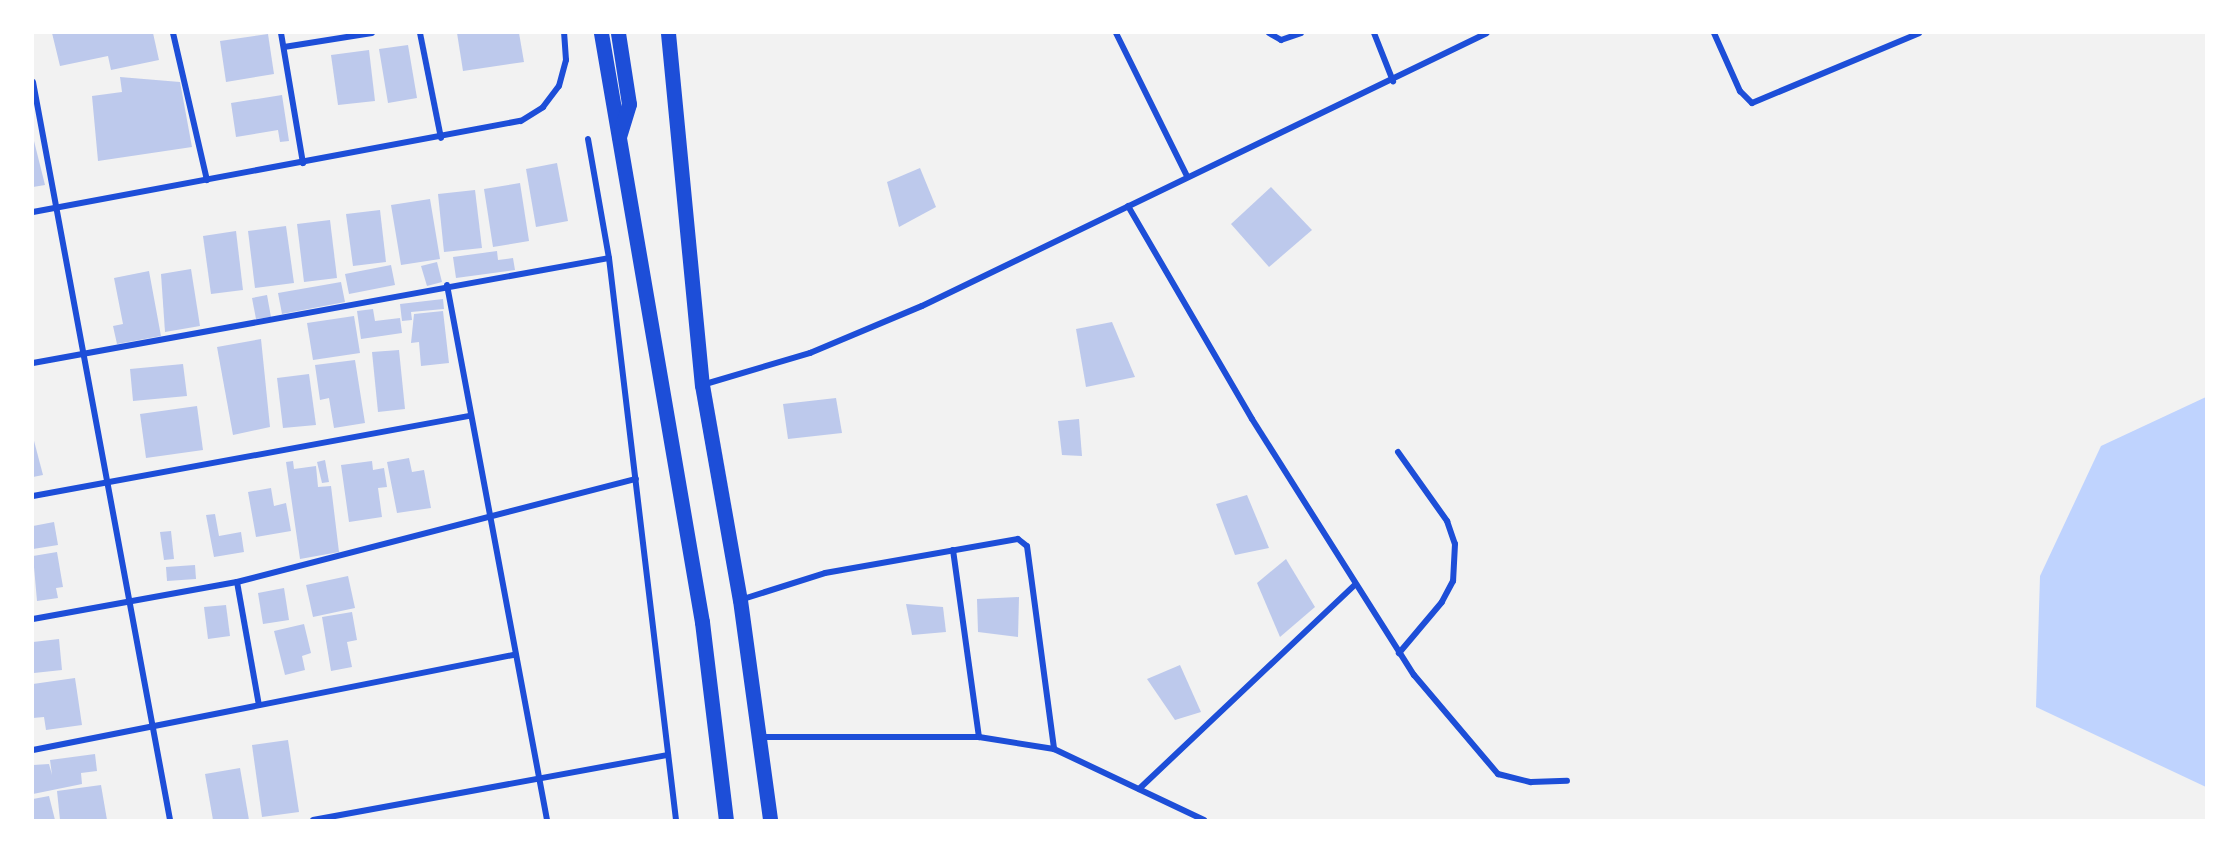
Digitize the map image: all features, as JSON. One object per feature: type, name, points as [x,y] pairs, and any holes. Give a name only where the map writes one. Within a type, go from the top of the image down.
[{"type":"main road","points":[[601,33],[702,622],[726,820]]},
{"type":"main road","points":[[618,33],[629,104],[619,137]]},
{"type":"main road","points":[[668,33],[702,385],[740,600],[770,820]]},
{"type":"street","points":[[173,33],[207,180]]},
{"type":"street","points":[[281,33],[303,163]]},
{"type":"street","points":[[284,47],[372,33]]},
{"type":"street","points":[[420,33],[441,138]]},
{"type":"street","points":[[33,212],[441,138],[521,121],[552,97],[566,60],[564,33]]},
{"type":"street","points":[[1116,33],[1187,176]]},
{"type":"street","points":[[1269,33],[1281,40],[1301,33]]},
{"type":"street","points":[[1374,33],[1393,81]]},
{"type":"street","points":[[1714,33],[1740,91],[1752,103],[1919,33]]},
{"type":"street","points":[[702,385],[866,330],[1128,207],[1187,176],[1393,81],[1483,34]]},
{"type":"street","points":[[33,82],[170,820]]},
{"type":"street","points":[[588,139],[609,258],[676,820]]},
{"type":"street","points":[[1128,207],[1355,585],[1399,653],[1498,774],[1531,782],[1567,781]]},
{"type":"street","points":[[33,363],[447,285],[609,258]]},
{"type":"street","points":[[447,285],[547,820]]},
{"type":"street","points":[[33,496],[471,416]]},
{"type":"street","points":[[1398,452],[1447,521],[1455,544],[1453,581],[1442,602],[1399,653]]},
{"type":"street","points":[[33,619],[237,582],[636,479]]},
{"type":"street","points":[[740,600],[825,573],[1012,539],[1027,546],[1054,749]]},
{"type":"street","points":[[953,550],[979,737]]},
{"type":"street","points":[[237,582],[259,705]]},
{"type":"street","points":[[1139,789],[1355,585]]},
{"type":"street","points":[[33,750],[516,654]]},
{"type":"street","points":[[760,737],[979,737],[1054,749],[1204,820]]},
{"type":"street","points":[[313,820],[668,755]]},
{"type":"water","points":[[2206,397],[2206,787],[2036,707],[2040,576],[2101,446]]},
{"type":"building","points":[[52,33],[153,33],[159,60],[111,70],[108,56],[60,66]]},
{"type":"building","points":[[457,33],[519,33],[524,62],[463,71]]},
{"type":"building","points":[[268,34],[274,74],[226,82],[220,41]]},
{"type":"building","points":[[408,45],[417,98],[388,103],[379,49]]},
{"type":"building","points":[[369,50],[375,101],[338,105],[331,55]]},
{"type":"building","points":[[120,77],[180,82],[192,147],[98,161],[92,96],[122,92]]},
{"type":"building","points":[[282,95],[289,141],[280,142],[278,130],[236,137],[231,103]]},
{"type":"building","points":[[33,137],[45,185],[33,187]]},
{"type":"building","points":[[557,163],[568,221],[536,227],[526,169]]},
{"type":"building","points":[[920,168],[936,207],[899,227],[887,182]]},
{"type":"building","points":[[520,183],[529,241],[493,247],[484,189]]},
{"type":"building","points":[[1271,187],[1312,230],[1269,267],[1231,224]]},
{"type":"building","points":[[475,190],[482,248],[444,252],[438,194]]},
{"type":"building","points":[[430,199],[440,259],[401,265],[391,205]]},
{"type":"building","points":[[380,210],[386,262],[353,266],[346,214]]},
{"type":"building","points":[[330,220],[337,278],[304,282],[297,224]]},
{"type":"building","points":[[286,226],[294,283],[255,288],[248,231]]},
{"type":"building","points":[[236,231],[243,290],[211,294],[203,236]]},
{"type":"building","points":[[497,251],[498,260],[513,258],[515,270],[456,278],[453,257]]},
{"type":"building","points":[[437,262],[442,282],[427,286],[421,266]]},
{"type":"building","points":[[391,265],[395,285],[349,294],[345,274]]},
{"type":"building","points":[[191,269],[200,326],[165,332],[161,274]]},
{"type":"building","points":[[149,271],[161,336],[117,344],[113,326],[123,324],[114,278]]},
{"type":"building","points":[[341,282],[345,302],[282,314],[278,293]]},
{"type":"building","points":[[267,295],[271,317],[256,319],[252,298]]},
{"type":"building","points":[[443,299],[444,309],[411,312],[412,320],[402,321],[400,304]]},
{"type":"building","points":[[373,309],[375,321],[400,318],[402,333],[361,339],[357,311]]},
{"type":"building","points":[[443,311],[449,363],[421,366],[419,342],[411,343],[414,314]]},
{"type":"building","points":[[354,316],[360,353],[313,360],[307,323]]},
{"type":"building","points":[[1112,322],[1135,377],[1086,387],[1076,329]]},
{"type":"building","points":[[261,339],[270,427],[233,435],[217,347]]},
{"type":"building","points":[[399,350],[405,409],[378,412],[372,352]]},
{"type":"building","points":[[355,360],[365,423],[334,428],[329,398],[320,400],[315,365]]},
{"type":"building","points":[[183,364],[187,396],[133,401],[130,369]]},
{"type":"building","points":[[309,374],[316,425],[283,428],[277,378]]},
{"type":"building","points":[[836,398],[842,433],[788,439],[783,404]]},
{"type":"building","points":[[197,406],[203,450],[146,458],[140,414]]},
{"type":"building","points":[[1079,419],[1082,456],[1062,455],[1058,421]]},
{"type":"building","points":[[33,437],[43,475],[33,477]]},
{"type":"building","points":[[409,458],[412,472],[424,470],[431,508],[397,513],[387,462]]},
{"type":"building","points":[[325,460],[329,482],[322,483],[317,462]]},
{"type":"building","points":[[293,461],[294,469],[316,466],[318,487],[331,486],[339,552],[300,559],[286,462]]},
{"type":"building","points":[[372,461],[373,470],[384,468],[387,487],[378,488],[382,517],[349,522],[341,465]]},
{"type":"building","points":[[271,488],[274,506],[286,503],[291,531],[256,537],[248,492]]},
{"type":"building","points":[[1247,495],[1269,548],[1235,555],[1216,504]]},
{"type":"building","points":[[215,514],[219,536],[241,532],[244,552],[214,557],[206,515]]},
{"type":"building","points":[[54,522],[58,545],[33,549],[33,526]]},
{"type":"building","points":[[171,531],[174,559],[164,560],[160,532]]},
{"type":"building","points":[[57,552],[63,587],[56,588],[58,598],[37,601],[33,556]]},
{"type":"building","points":[[1286,559],[1315,607],[1280,637],[1257,583]]},
{"type":"building","points":[[195,565],[196,579],[167,581],[166,567]]},
{"type":"building","points":[[348,576],[355,608],[313,617],[306,585]]},
{"type":"building","points":[[284,588],[289,620],[263,624],[258,593]]},
{"type":"building","points":[[1019,597],[1018,637],[978,632],[977,599]]},
{"type":"building","points":[[906,604],[943,607],[946,632],[912,635]]},
{"type":"building","points":[[226,605],[230,636],[208,639],[204,607]]},
{"type":"building","points":[[352,612],[357,640],[347,642],[352,667],[331,671],[322,617]]},
{"type":"building","points":[[304,624],[311,653],[302,656],[305,670],[285,675],[274,631]]},
{"type":"building","points":[[59,639],[62,670],[34,673],[33,642]]},
{"type":"building","points":[[1180,665],[1201,712],[1175,720],[1147,679]]},
{"type":"building","points":[[75,678],[82,725],[46,730],[44,717],[33,718],[33,684]]},
{"type":"building","points":[[288,740],[299,812],[262,817],[252,745]]},
{"type":"building","points":[[95,754],[97,771],[81,773],[82,784],[33,794],[33,765],[49,764],[52,775],[50,760]]},
{"type":"building","points":[[240,768],[249,820],[213,820],[205,774]]},
{"type":"building","points":[[101,785],[107,820],[60,820],[57,791]]},
{"type":"building","points":[[49,796],[55,820],[33,820],[33,799]]}]
